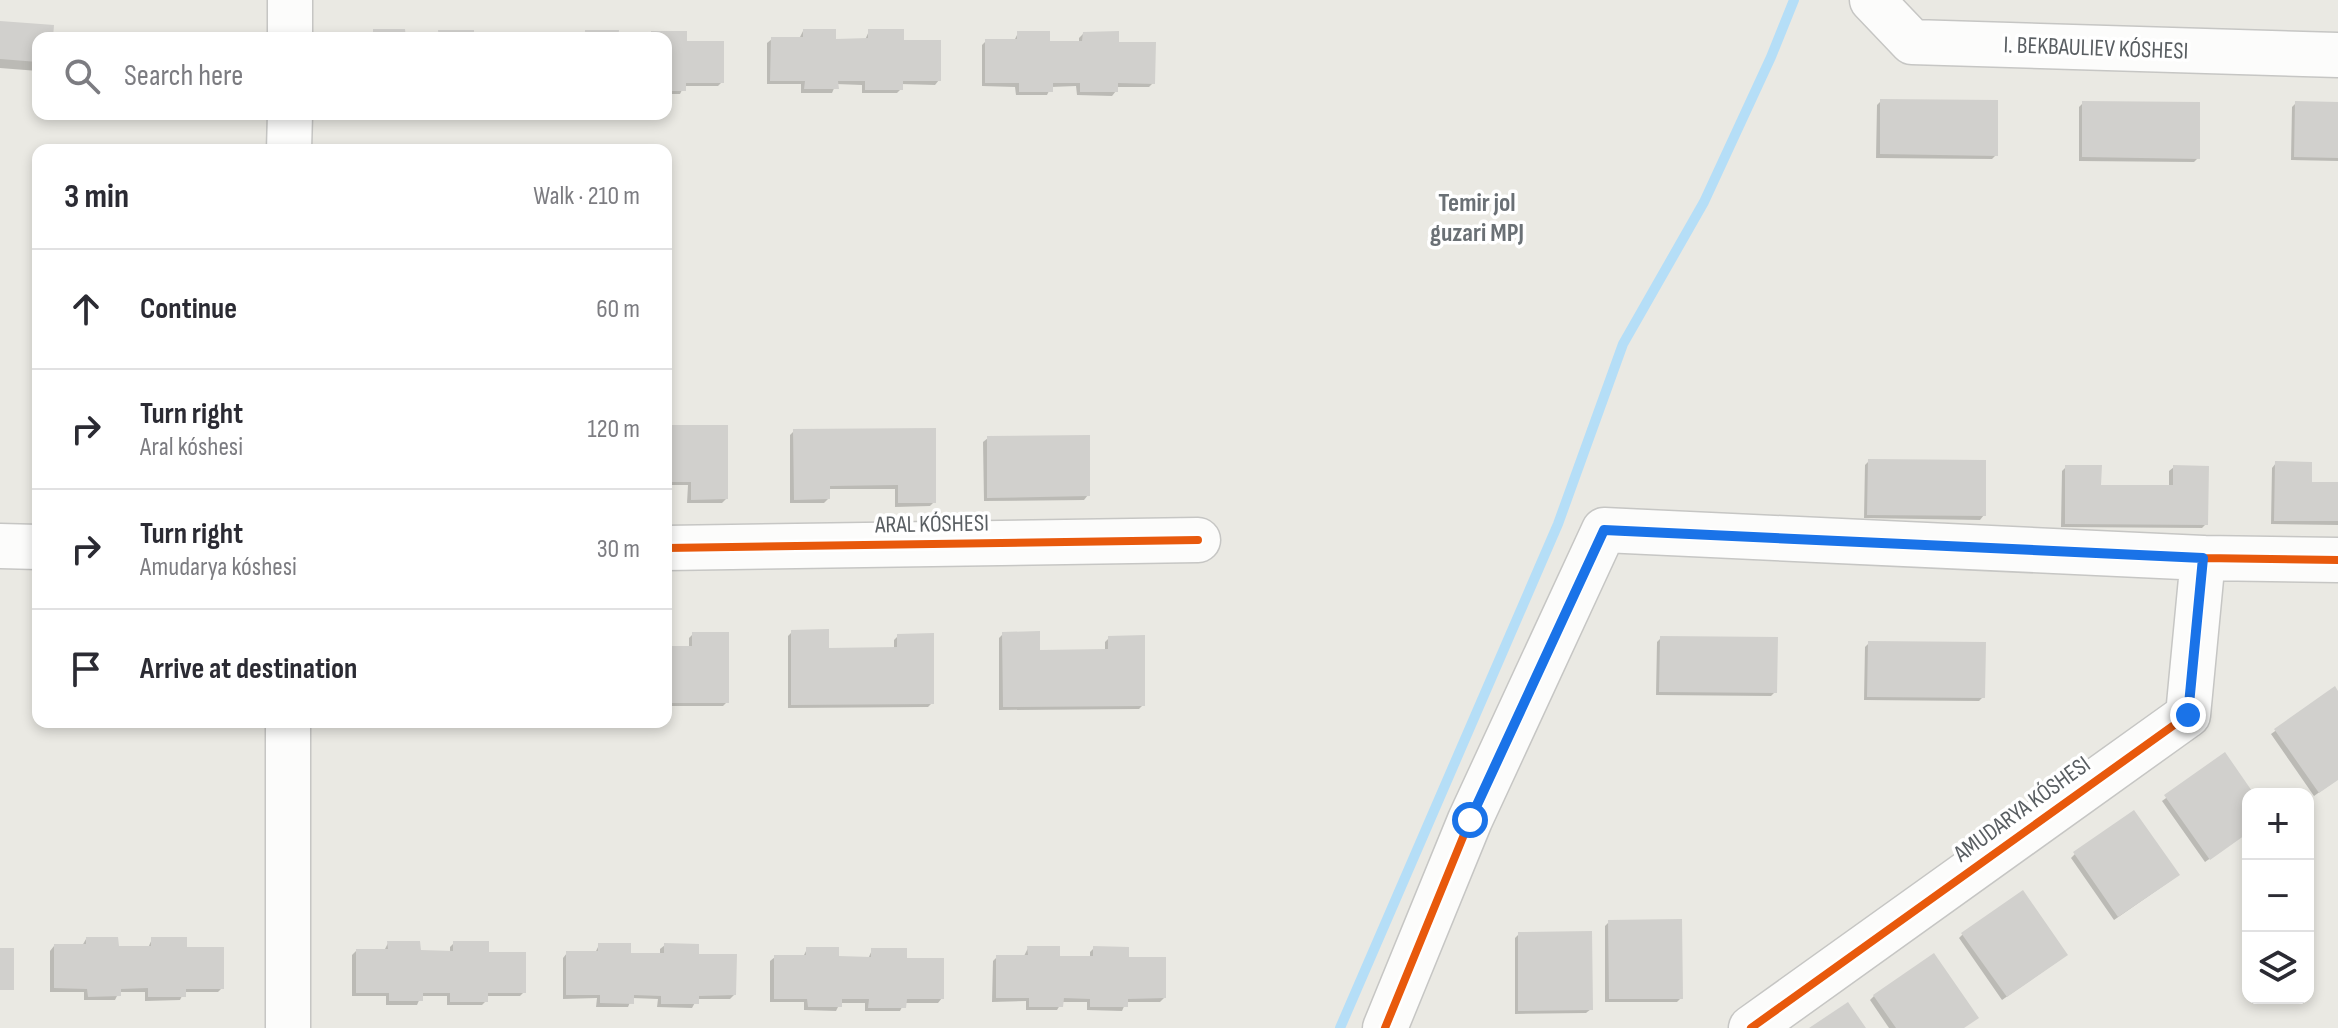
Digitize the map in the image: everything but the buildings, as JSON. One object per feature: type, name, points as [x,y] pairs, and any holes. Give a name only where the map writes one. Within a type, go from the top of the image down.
[{"type":"street","points":[[290,0],[290,32]]},
{"type":"street","name":"I. BEKBAULIEV KÓSHESI","points":[[1872,0],[1912,42],[2338,55]]},
{"type":"street","points":[[289,144],[290,120]]},
{"type":"street","points":[[1385,1028],[1470,820],[1604,530],[2203,558],[2338,560]]},
{"type":"street","name":"ARAL KÓSHESI","points":[[672,548],[1198,540]]},
{"type":"street","points":[[0,546],[32,547]]},
{"type":"street","name":"AMUDARYA KÓSHESI","points":[[1751,1028],[2188,715],[2203,558]]},
{"type":"street","points":[[288,728],[288,1028]]},
{"type":"waterway","points":[[1340,1028],[1558,524],[1623,344],[1704,202],[1794,0]]},
{"type":"cycle path","points":[[1385,1028],[1470,820],[1604,530],[2203,558],[2338,560]]},
{"type":"cycle path","points":[[672,548],[1198,540]]},
{"type":"cycle path","points":[[1751,1028],[2188,715],[2203,558]]},
{"type":"district","name":"Temir jol guzari MPJ","points":[[1477,218]]},
{"type":"route","points":[[1470,820],[1604,530],[2203,558],[2188,715]]}]
